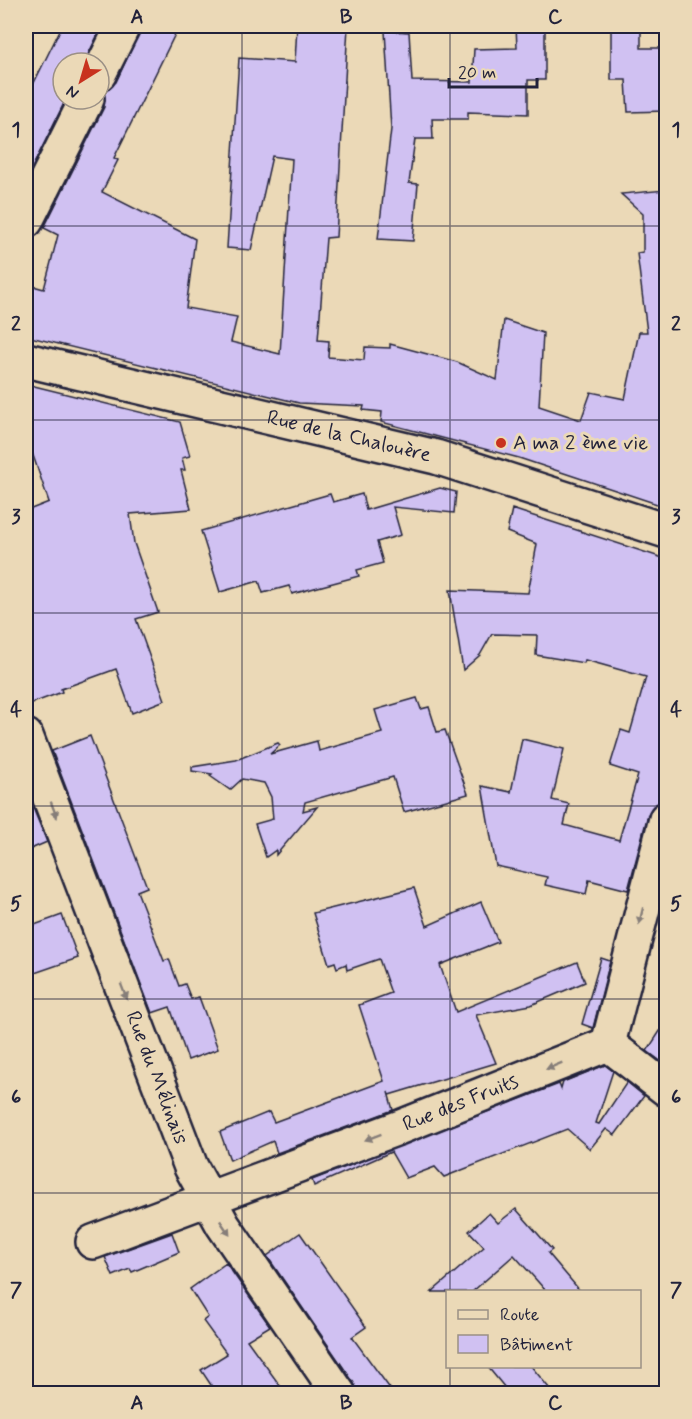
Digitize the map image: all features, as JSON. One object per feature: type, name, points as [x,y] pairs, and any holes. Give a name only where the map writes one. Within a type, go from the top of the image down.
[{"type":"street","points":[[110,51],[123,26]]},
{"type":"street","points":[[26,221],[81,111]]},
{"type":"street","name":"Rue de la Chalouère","points":[[26,360],[436,457],[666,531]]},
{"type":"street","name":"Rue du Mélinais","points":[[26,736],[191,1167],[208,1200],[339,1394]]},
{"type":"street","points":[[666,819],[608,1044],[666,1089]]},
{"type":"street","name":"Rue des Fruits","points":[[93,1242],[208,1200],[608,1044]]},
{"type":"building","points":[[62,26],[102,26],[90,51],[51,51],[51,111],[60,111],[26,180],[26,99]]},
{"type":"building","points":[[142,26],[179,26],[114,158],[118,160],[102,192],[195,239],[186,308],[237,317],[231,342],[280,354],[292,159],[272,156],[251,250],[227,248],[239,58],[295,62],[297,26],[348,26],[336,237],[326,238],[318,340],[329,341],[328,357],[364,360],[365,347],[390,348],[390,344],[457,362],[497,380],[504,320],[543,333],[539,406],[581,420],[591,392],[625,399],[639,332],[647,332],[637,253],[643,252],[643,214],[621,194],[666,190],[666,507],[519,458],[381,422],[382,412],[363,410],[364,406],[299,403],[26,336],[26,284],[44,289],[58,235],[44,228],[102,111],[111,111],[111,86],[116,82]]},
{"type":"building","points":[[516,26],[545,26],[545,80],[528,80],[528,114],[468,112],[468,119],[432,119],[433,139],[415,139],[409,183],[418,184],[413,241],[378,239],[391,129],[385,31],[409,32],[412,81],[472,82],[474,49],[517,48]]},
{"type":"building","points":[[611,26],[641,26],[641,48],[663,48],[666,111],[628,112],[626,80],[611,80]]},
{"type":"building","points":[[26,384],[180,422],[190,456],[182,458],[185,470],[181,470],[191,509],[130,514],[134,543],[158,612],[136,619],[165,700],[132,713],[116,669],[61,689],[62,692],[30,704],[26,691],[26,511],[49,502],[26,435]]},
{"type":"building","points":[[440,488],[456,492],[454,513],[393,507],[401,535],[377,542],[383,563],[357,570],[359,576],[292,594],[289,586],[263,593],[259,581],[220,592],[201,531],[330,494],[333,502],[362,494],[366,510]]},
{"type":"building","points":[[512,509],[666,559],[666,801],[653,806],[648,814],[628,890],[589,880],[586,894],[545,885],[547,877],[496,866],[482,786],[511,792],[522,739],[564,749],[552,800],[569,804],[564,825],[619,840],[638,775],[610,766],[621,730],[630,733],[646,677],[585,660],[584,663],[536,655],[537,635],[492,634],[480,655],[463,670],[450,590],[528,593],[537,544],[507,532]]},
{"type":"building","points":[[417,698],[421,709],[429,707],[437,732],[445,730],[468,794],[404,812],[393,777],[305,802],[303,811],[317,807],[276,855],[276,850],[266,857],[255,824],[273,819],[271,797],[264,783],[242,779],[230,790],[210,776],[212,774],[192,771],[192,767],[236,760],[278,743],[280,745],[270,754],[317,741],[319,751],[382,733],[375,710]]},
{"type":"building","points":[[90,736],[147,887],[137,891],[164,961],[169,959],[179,986],[185,984],[191,999],[199,997],[218,1049],[188,1060],[170,1007],[152,1013],[52,751]]},
{"type":"building","points":[[33,808],[47,842],[26,851],[26,811]]},
{"type":"building","points":[[414,888],[427,926],[481,902],[498,942],[440,965],[456,1012],[577,962],[585,982],[531,1005],[476,1015],[496,1063],[389,1095],[388,1092],[393,1110],[277,1153],[273,1141],[230,1160],[220,1132],[269,1112],[274,1122],[384,1081],[359,1005],[391,993],[379,959],[347,970],[346,964],[337,968],[335,962],[329,964],[313,913]]},
{"type":"building","points":[[62,915],[78,958],[26,976],[26,928]]},
{"type":"building","points":[[601,958],[610,961],[593,1028],[582,1024]]},
{"type":"building","points":[[666,1022],[666,1065],[647,1051]]},
{"type":"building","points":[[605,1065],[613,1071],[596,1123],[599,1124],[627,1082],[644,1096],[615,1135],[606,1129],[590,1149],[567,1129],[444,1177],[435,1167],[406,1178],[391,1152],[314,1186],[312,1180],[559,1084],[561,1089],[563,1082]]},
{"type":"building","points":[[516,1209],[552,1250],[548,1253],[579,1290],[545,1290],[514,1255],[474,1290],[432,1292],[484,1247],[469,1231],[489,1213],[498,1223]]},
{"type":"building","points":[[172,1233],[179,1252],[132,1272],[130,1269],[113,1276],[105,1257]]},
{"type":"building","points":[[300,1233],[366,1327],[352,1337],[394,1394],[358,1394],[354,1383],[267,1256]]},
{"type":"building","points":[[226,1263],[270,1326],[247,1340],[286,1394],[217,1394],[201,1370],[227,1354],[203,1321],[208,1317],[190,1289]]},
{"type":"building","points":[[489,1368],[533,1368],[554,1394],[510,1394]]},
{"type":"place","name":"A ma 2 ème vie","points":[[501,443]]}]
